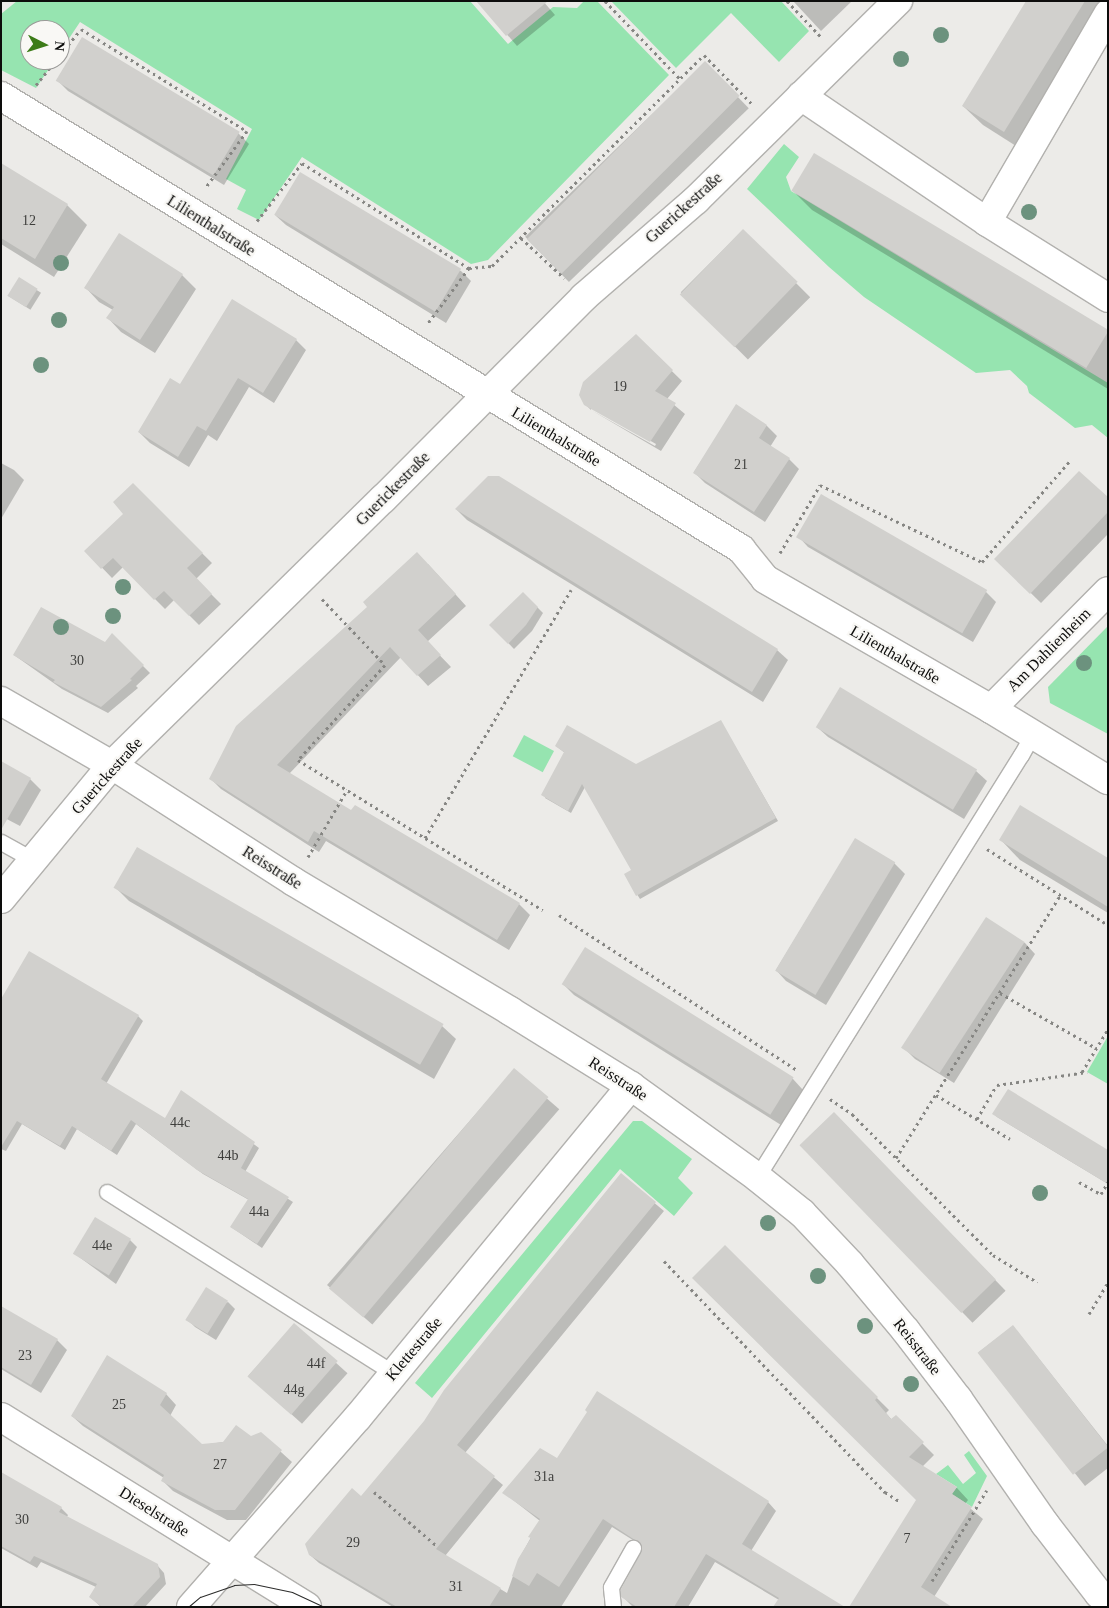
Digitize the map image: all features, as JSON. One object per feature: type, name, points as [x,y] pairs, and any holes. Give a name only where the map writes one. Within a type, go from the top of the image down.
[{"type":"street","name":"Guerickestraße","points":[[1,899],[112,765],[305,576],[584,297],[696,200],[898,1]]},
{"type":"street","points":[[987,222],[1108,14]]},
{"type":"street","name":"Lilienthalstraße","points":[[1,96],[741,549],[765,579],[991,709],[1108,780]]},
{"type":"street","points":[[800,96],[987,222],[1108,298]]},
{"type":"street","name":"Am Dahlienheim","points":[[991,709],[1108,591]]},
{"type":"street","name":"Reisstraße","points":[[1,701],[112,765],[294,882],[502,1006],[631,1086],[757,1177],[802,1213],[850,1264],[952,1391],[1045,1524],[1101,1596]]},
{"type":"street","name":"Klettestraße","points":[[192,1607],[230,1560],[358,1417],[631,1086]]},
{"type":"street","name":"Dieselstraße","points":[[2,1418],[307,1607]]},
{"type":"lane","points":[[757,1177],[970,838],[1032,735]]},
{"type":"lane","points":[[1,842],[33,860]]},
{"type":"lane","points":[[107,1192],[393,1373]]},
{"type":"lane","points":[[613,1607],[611,1587],[633,1548]]},
{"type":"path","points":[[605,1],[680,79]]},
{"type":"path","points":[[787,1],[841,58]]},
{"type":"path","points":[[70,42],[80,29],[247,131],[188,212]]},
{"type":"path","points":[[239,243],[302,163],[469,268],[492,266],[704,55],[772,125]]},
{"type":"path","points":[[521,238],[584,297]]},
{"type":"path","points":[[410,348],[469,268]]},
{"type":"path","points":[[765,579],[820,485],[982,562],[1069,462]]},
{"type":"path","points":[[305,576],[329,609],[385,665],[298,760],[543,910]]},
{"type":"path","points":[[425,838],[571,590]]},
{"type":"path","points":[[294,882],[347,790]]},
{"type":"path","points":[[970,838],[1108,925]]},
{"type":"path","points":[[896,1158],[1060,896]]},
{"type":"path","points":[[559,915],[815,1085],[852,1114],[993,1255],[1037,1282]]},
{"type":"path","points":[[1000,993],[1096,1048]]},
{"type":"path","points":[[1082,1072],[1108,1029]]},
{"type":"path","points":[[976,1119],[997,1085],[1087,1072]]},
{"type":"path","points":[[936,1095],[1010,1139]]},
{"type":"path","points":[[1079,1182],[1101,1194],[1108,1182]]},
{"type":"path","points":[[664,1260],[885,1492],[899,1501]]},
{"type":"path","points":[[1089,1314],[1108,1282]]},
{"type":"path","points":[[932,1580],[1003,1464]]},
{"type":"path","points":[[374,1492],[437,1546]]},
{"type":"green space","points":[[17,1],[470,1],[508,44],[553,7],[577,8],[584,1],[597,1],[669,75],[488,260],[471,264],[302,157],[259,220],[237,209],[246,190],[226,179],[252,129],[80,22],[70,37],[70,20],[20,20],[20,70],[48,70],[36,88],[1,70],[1,14]]},
{"type":"green space","points":[[611,1],[781,1],[809,31],[779,62],[731,13],[676,68]]},
{"type":"green space","points":[[784,144],[799,157],[786,177],[791,191],[1108,383],[1108,438],[1092,425],[1075,428],[1029,393],[1027,386],[1010,370],[976,373],[864,297],[829,267],[747,189]]},
{"type":"green space","points":[[1107,627],[1108,734],[1050,703],[1048,687]]},
{"type":"green space","points":[[524,735],[554,751],[543,772],[513,756]]},
{"type":"green space","points":[[1108,1036],[1108,1084],[1087,1072]]},
{"type":"green space","points":[[633,1121],[642,1121],[692,1159],[678,1178],[693,1193],[674,1216],[620,1169],[432,1398],[415,1383]]},
{"type":"green space","points":[[969,1451],[987,1476],[972,1507],[952,1494],[957,1487],[936,1474],[948,1465],[963,1484],[976,1473],[964,1455]]},
{"type":"building","points":[[476,1],[548,1],[506,36]]},
{"type":"building","points":[[1026,1],[1085,1],[1004,132],[962,106]]},
{"type":"building","points":[[82,37],[240,132],[213,175],[56,81],[62,70],[70,70],[70,57]]},
{"type":"building","points":[[705,61],[740,96],[561,274],[527,239]]},
{"type":"building","points":[[814,153],[1108,330],[1086,368],[791,191]]},
{"type":"building","points":[[1,163],[68,204],[35,259],[1,238]]},
{"type":"building","points":[[300,172],[461,269],[435,312],[274,215]]},
{"type":"building","points":[[743,229],[798,282],[734,347],[680,294]]},
{"type":"building","points":[[119,233],[183,274],[140,340],[106,318],[114,307],[84,288]]},
{"type":"building","points":[[19,277],[38,289],[26,307],[7,296]]},
{"type":"building","points":[[232,299],[297,339],[263,393],[238,378],[206,431],[197,426],[178,457],[138,432],[170,378],[180,384]]},
{"type":"building","points":[[636,334],[673,370],[655,391],[676,403],[650,442],[584,405],[579,395],[583,382]]},
{"type":"building","points":[[736,404],[767,425],[759,438],[790,458],[754,512],[693,473]]},
{"type":"building","points":[[1079,471],[1108,497],[1108,512],[1030,594],[994,559]]},
{"type":"building","points":[[488,476],[499,476],[778,649],[752,692],[455,509]]},
{"type":"building","points":[[133,483],[203,553],[187,568],[212,594],[189,616],[164,591],[154,600],[113,558],[101,569],[84,551],[123,514],[113,502]]},
{"type":"building","points":[[821,494],[987,590],[962,633],[796,537]]},
{"type":"building","points":[[417,552],[456,594],[418,630],[441,655],[417,676],[390,647],[277,765],[351,810],[355,805],[520,903],[497,940],[314,831],[308,842],[209,779],[236,726],[367,607],[363,602]]},
{"type":"building","points":[[523,592],[538,607],[526,625],[508,644],[489,625]]},
{"type":"building","points":[[41,607],[105,642],[112,633],[144,665],[130,679],[132,680],[101,707],[53,682],[55,680],[13,655]]},
{"type":"building","points":[[840,687],[977,769],[953,810],[816,727]]},
{"type":"building","points":[[721,720],[776,818],[636,896],[624,874],[631,870],[582,784],[568,811],[541,795],[564,752],[555,746],[567,725],[636,764]]},
{"type":"building","points":[[1,761],[31,778],[1,830]]},
{"type":"building","points":[[1020,805],[1108,858],[1108,907],[999,840]]},
{"type":"building","points":[[855,838],[895,862],[815,995],[775,971]]},
{"type":"building","points":[[137,847],[444,1024],[420,1065],[114,888]]},
{"type":"building","points":[[986,917],[1025,942],[940,1073],[901,1048]]},
{"type":"building","points":[[585,947],[794,1077],[770,1115],[562,984]]},
{"type":"building","points":[[29,951],[139,1015],[101,1079],[165,1118],[181,1090],[255,1142],[241,1168],[289,1197],[257,1244],[230,1227],[248,1199],[197,1170],[131,1120],[111,1151],[72,1126],[60,1146],[17,1121],[1,1147],[1,999]]},
{"type":"building","points":[[514,1068],[548,1097],[363,1318],[329,1289]]},
{"type":"building","points":[[1008,1089],[1108,1150],[1108,1184],[992,1114]]},
{"type":"building","points":[[834,1112],[996,1280],[961,1313],[799,1145]]},
{"type":"building","points":[[621,1173],[656,1202],[457,1445],[495,1476],[436,1549],[501,1588],[489,1607],[397,1607],[309,1555],[305,1544],[352,1488],[361,1496],[424,1421],[444,1390]]},
{"type":"building","points":[[95,1217],[131,1239],[109,1275],[73,1254]]},
{"type":"building","points":[[725,1245],[878,1397],[875,1400],[891,1419],[896,1415],[924,1442],[909,1457],[957,1487],[952,1494],[972,1507],[921,1587],[952,1607],[849,1607],[916,1500],[692,1278]]},
{"type":"building","points":[[206,1287],[228,1301],[207,1334],[185,1320]]},
{"type":"building","points":[[1,1306],[58,1339],[31,1385],[1,1367]]},
{"type":"building","points":[[294,1323],[338,1361],[291,1415],[247,1377]]},
{"type":"building","points":[[1013,1325],[1108,1447],[1073,1475],[978,1353]]},
{"type":"building","points":[[107,1355],[167,1393],[160,1405],[202,1444],[223,1442],[236,1425],[251,1436],[261,1432],[282,1450],[235,1510],[215,1510],[161,1481],[164,1475],[71,1416]]},
{"type":"building","points":[[597,1391],[769,1501],[742,1544],[845,1607],[773,1607],[779,1598],[706,1554],[674,1607],[637,1607],[621,1597],[621,1589],[641,1553],[641,1544],[603,1519],[559,1587],[537,1573],[529,1586],[512,1576],[518,1559],[531,1538],[528,1537],[540,1519],[502,1493],[540,1448],[557,1458],[587,1412],[585,1410]]},
{"type":"building","points":[[1,1472],[62,1507],[59,1512],[158,1564],[160,1577],[132,1607],[102,1607],[89,1597],[97,1584],[34,1556],[30,1562],[1,1546]]},
{"type":"tram line","points":[[188,1607],[200,1597],[234,1585],[254,1584],[292,1592],[324,1607]]}]
